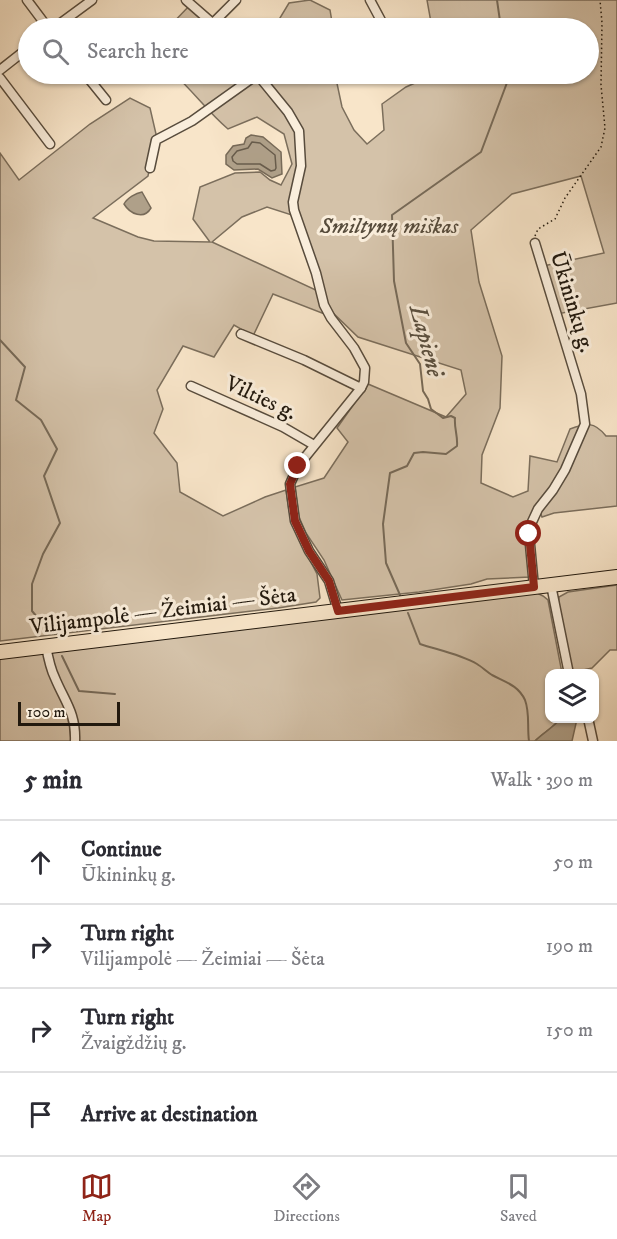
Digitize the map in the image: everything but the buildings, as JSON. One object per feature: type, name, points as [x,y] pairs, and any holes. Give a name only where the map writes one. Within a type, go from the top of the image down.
[{"type":"main road","name":"Vilijampolė — Žeimiai — Šėta","points":[[0,652],[617,577]]},
{"type":"street","points":[[27,0],[40,18]]},
{"type":"street","points":[[68,18],[92,0]]},
{"type":"street","points":[[186,0],[206,18]]},
{"type":"street","points":[[221,18],[236,0]]},
{"type":"street","points":[[370,0],[380,18]]},
{"type":"street","points":[[0,70],[18,56]]},
{"type":"street","points":[[0,78],[50,144]]},
{"type":"street","points":[[93,84],[106,100]]},
{"type":"street","points":[[150,168],[156,140],[192,121],[243,84]]},
{"type":"street","points":[[265,84],[288,111],[299,131],[301,166],[293,202],[294,210],[316,273],[324,304],[365,368],[361,388],[298,466],[290,484],[295,521],[309,551],[329,581],[338,611]]},
{"type":"street","name":"Ūkininkų g.","points":[[534,587],[529,534],[531,522],[565,470],[585,424],[582,394],[535,243]]},
{"type":"street","points":[[241,334],[304,360],[361,388]]},
{"type":"street","name":"Vilties g.","points":[[191,386],[283,427],[314,445]]},
{"type":"street","points":[[551,585],[567,669]]},
{"type":"street","points":[[46,646],[54,677],[74,718],[75,741]]},
{"type":"street","points":[[589,723],[593,741]]},
{"type":"path","name":"Ūkininkų g.","points":[[535,243],[538,229],[555,219],[566,198],[601,147],[605,128],[601,85],[600,0]]},
{"type":"green space","points":[[310,0],[330,10],[331,18],[280,18],[289,3]]},
{"type":"green space","name":"Smiltynų miškas","points":[[427,0],[617,0],[617,303],[557,314],[543,266],[604,253],[581,176],[512,194],[471,230],[479,282],[502,356],[500,408],[482,455],[481,483],[513,497],[528,491],[530,456],[557,462],[570,429],[590,425],[598,428],[606,436],[617,436],[617,506],[554,513],[542,517],[539,509],[530,518],[530,577],[487,579],[471,584],[419,592],[342,600],[324,560],[306,533],[299,517],[295,487],[324,478],[348,442],[337,428],[368,384],[446,417],[466,394],[461,370],[358,337],[329,309],[292,215],[267,207],[242,217],[212,242],[318,291],[327,315],[273,294],[253,336],[234,325],[214,357],[183,346],[157,390],[163,409],[154,433],[177,463],[180,492],[223,516],[286,490],[289,511],[297,535],[317,574],[320,598],[316,602],[278,608],[0,641],[0,153],[19,180],[90,124],[130,98],[150,108],[156,134],[148,176],[93,218],[138,237],[154,241],[210,242],[193,219],[200,187],[235,173],[260,172],[281,185],[292,164],[284,134],[257,117],[228,129],[185,84],[337,84],[342,107],[354,130],[367,144],[384,130],[382,104],[413,84],[599,84],[599,18],[430,18]]},
{"type":"green space","points":[[191,4],[208,18],[178,18]]},
{"type":"green space","points":[[617,585],[617,650],[610,650],[592,668],[569,669],[558,606],[559,597],[568,592]]},
{"type":"green space","points":[[535,592],[548,600],[561,669],[545,669],[545,723],[557,723],[535,741],[0,741],[0,657]]},
{"type":"water","points":[[251,135],[263,137],[281,152],[282,174],[272,178],[258,169],[234,170],[226,164],[226,155],[233,146],[244,144],[246,138]]},
{"type":"water","points":[[142,192],[151,208],[141,215],[130,211],[124,204],[132,196]]},
{"type":"water","points":[[557,723],[576,723],[572,741],[535,741]]},
{"type":"waterway","name":"Lapienė","points":[[497,0],[500,18]]},
{"type":"waterway","name":"Lapienė","points":[[400,595],[386,563],[383,524],[390,473],[407,466],[414,453],[446,454],[457,446],[457,442],[455,418],[451,416],[443,418],[431,409],[423,391],[420,364],[406,343],[394,281],[392,215],[481,152],[506,84]]},
{"type":"waterway","points":[[0,340],[25,367],[16,400],[41,420],[57,449],[44,476],[60,523],[43,554],[32,584],[32,611],[49,631],[59,633]]},
{"type":"waterway","name":"Lapienė","points":[[408,613],[420,644],[479,665],[519,691],[527,705],[529,741]]},
{"type":"waterway","points":[[62,656],[79,691],[115,694]]},
{"type":"route","points":[[298,466],[290,484],[295,521],[309,551],[329,581],[338,611],[534,587],[529,534]]}]
